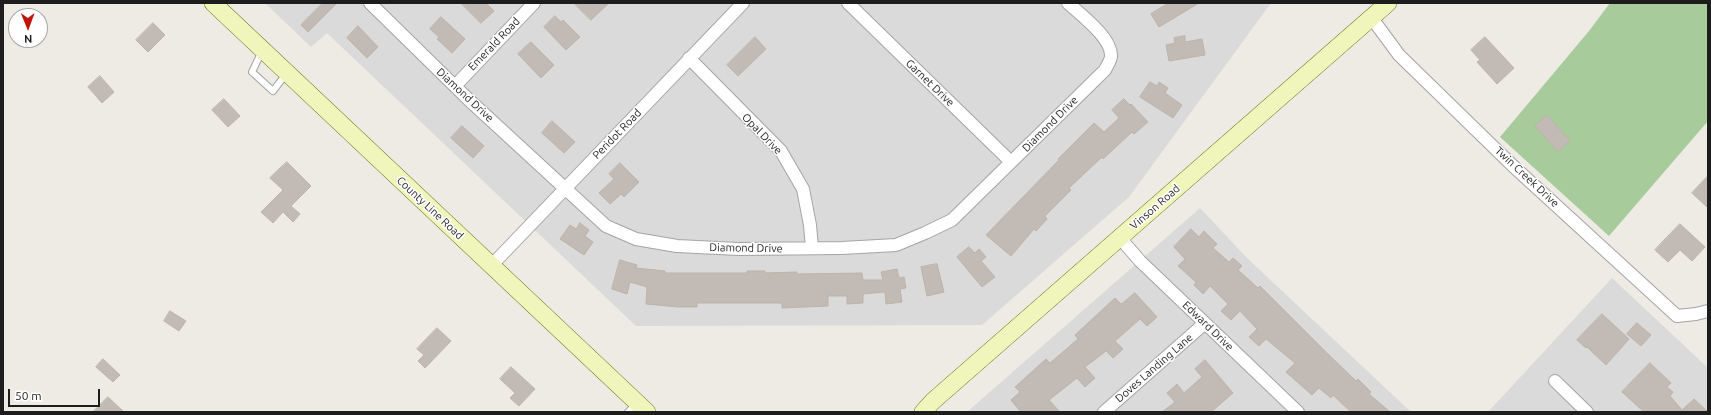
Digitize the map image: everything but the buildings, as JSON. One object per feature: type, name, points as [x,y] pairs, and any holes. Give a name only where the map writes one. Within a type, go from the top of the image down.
[{"type":"street","name":"County Line Road","points":[[213,3],[491,266],[638,409]]},
{"type":"street","name":"Diamond Drive","points":[[370,3],[455,86],[606,226],[636,240],[693,246],[739,248],[842,248],[896,245],[952,220],[1105,70],[1112,57],[1110,46],[1099,32],[1068,3]]},
{"type":"street","name":"Emerald Road","points":[[455,86],[534,3]]},
{"type":"street","name":"Peridot Road","points":[[491,266],[743,3]]},
{"type":"street","name":"Garnet Drive","points":[[848,3],[1012,162]]},
{"type":"street","name":"Vinson Road","points":[[923,412],[933,401],[1388,3]]},
{"type":"street","name":"Twin Creek Drive","points":[[1372,17],[1398,55],[1513,166],[1677,316],[1702,313]]},
{"type":"street","name":"Opal Drive","points":[[689,58],[781,151],[803,189],[810,225],[812,248]]},
{"type":"street","name":"Edward Drive","points":[[1120,238],[1140,261],[1298,412]]},
{"type":"street","name":"Doves Landing Lane","points":[[1104,412],[1204,323]]},
{"type":"street","points":[[1555,381],[1587,412]]},
{"type":"lane","points":[[262,50],[252,72],[273,91],[287,73]]},
{"type":"shaded area","points":[[265,3],[1271,3],[1129,197],[982,325],[636,326],[327,33],[311,47]]},
{"type":"shaded area","points":[[1200,208],[1247,258],[1411,412],[967,412]]},
{"type":"shaded area","points":[[1612,278],[1708,368],[1708,412],[1488,412]]},
{"type":"green space","points":[[1610,3],[1708,3],[1708,121],[1609,236],[1500,137],[1589,31]]}]
